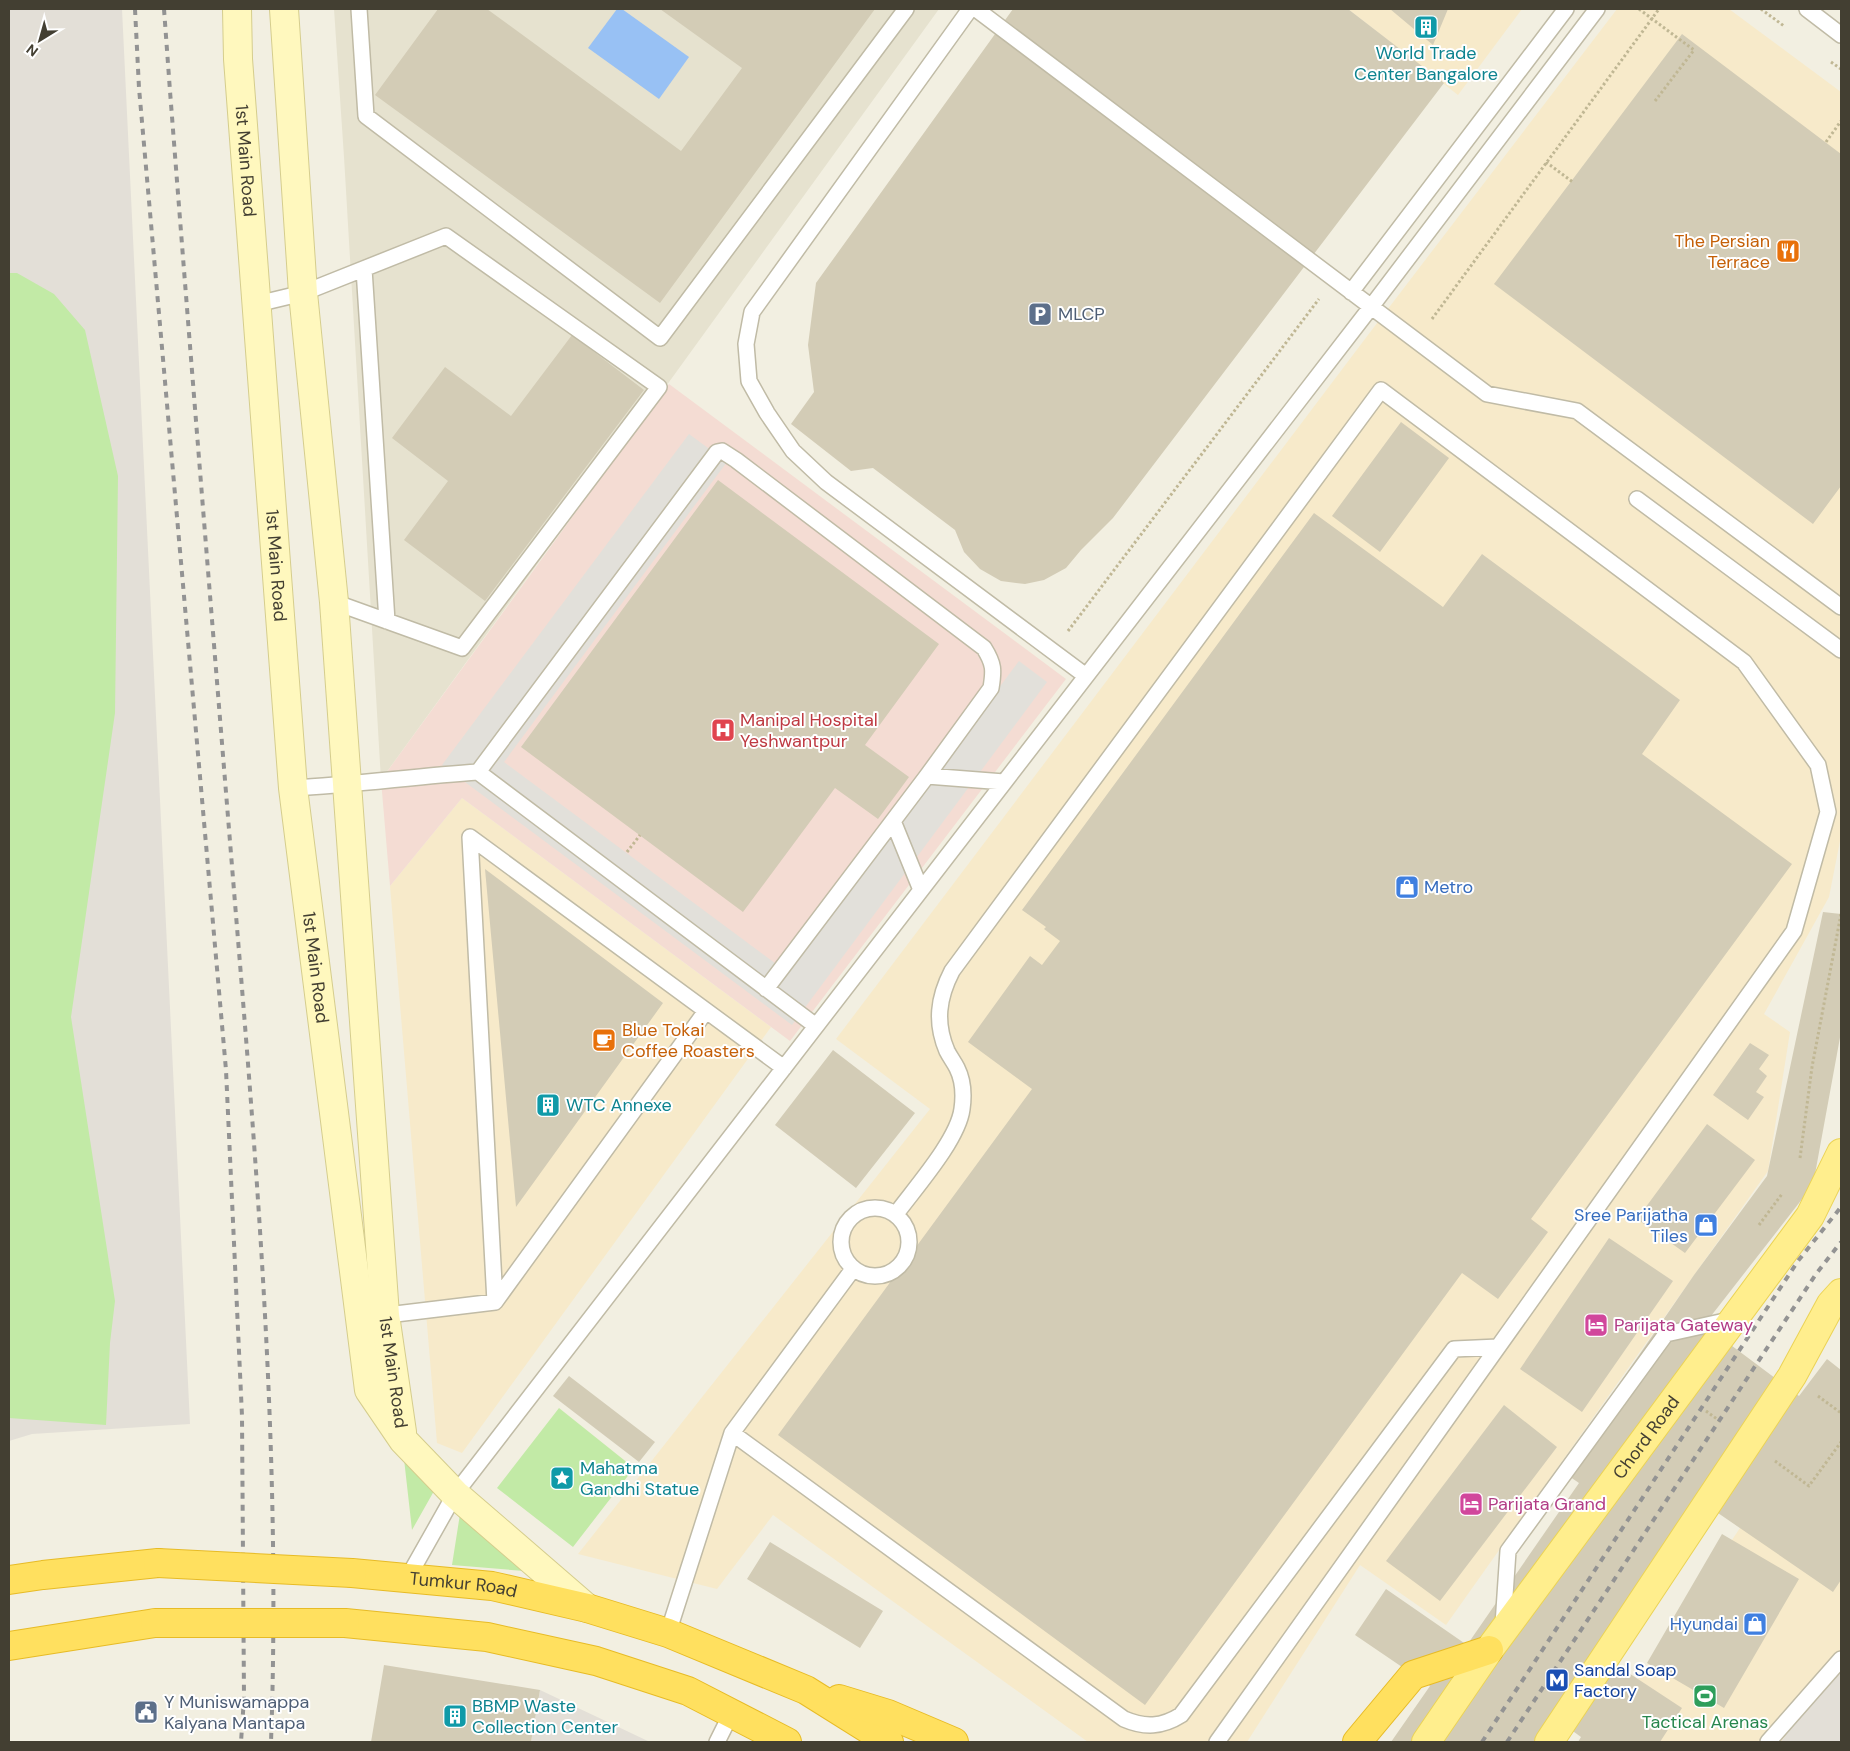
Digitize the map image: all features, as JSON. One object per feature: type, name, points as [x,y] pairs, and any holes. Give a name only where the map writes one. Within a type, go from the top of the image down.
[{"type":"highway","name":"Tumkur Road","points":[[9,1580],[158,1563],[352,1573],[492,1586],[587,1608],[668,1633],[806,1690],[890,1742]]},
{"type":"highway","points":[[9,1646],[155,1623],[345,1623],[487,1637],[596,1661],[688,1691],[787,1742]]},
{"type":"highway","points":[[1357,1742],[1413,1675],[1496,1641]]},
{"type":"highway","points":[[806,1690],[888,1714],[954,1742]]},
{"type":"main road","name":"1st Main Road","points":[[237,9],[238,60],[293,788],[372,1316],[403,1440],[455,1494]]},
{"type":"main road","name":"1st Main Road","points":[[284,9],[303,293],[334,602],[347,785],[372,1316]]},
{"type":"main road","name":"Chord Road","points":[[1426,1742],[1496,1641],[1810,1216],[1841,1153]]},
{"type":"main road","points":[[1549,1742],[1792,1376],[1838,1303]]},
{"type":"main road","points":[[455,1494],[587,1608]]},
{"type":"lane","points":[[359,9],[366,116],[660,338],[906,9]]},
{"type":"lane","points":[[970,9],[752,312],[746,344],[749,381],[767,413],[793,451],[826,482],[1086,676]]},
{"type":"lane","points":[[976,9],[1487,394],[1578,411],[1841,608]]},
{"type":"lane","points":[[1351,292],[1566,9]]},
{"type":"lane","points":[[406,1579],[455,1494],[1371,307],[1597,9]]},
{"type":"lane","points":[[1806,9],[1841,35]]},
{"type":"lane","points":[[257,304],[303,293],[446,236],[659,388],[462,648],[334,602]]},
{"type":"lane","points":[[364,269],[387,621]]},
{"type":"lane","points":[[896,1214],[953,1136],[962,1110],[962,1082],[942,1038],[939,1022],[939,1005],[952,971],[1381,390],[1744,662],[1818,765],[1835,815],[1794,930],[1217,1742]]},
{"type":"lane","points":[[478,772],[716,452],[722,451],[984,648],[992,662],[991,688],[766,989]]},
{"type":"lane","points":[[1841,640],[1639,496],[1841,650]]},
{"type":"lane","points":[[293,788],[347,785],[409,777],[478,772],[816,1026]]},
{"type":"lane","points":[[927,776],[1004,782]]},
{"type":"lane","points":[[893,821],[922,890]]},
{"type":"lane","points":[[494,1302],[470,837],[784,1068]]},
{"type":"lane","points":[[372,1316],[494,1302],[706,1010]]},
{"type":"lane","points":[[869,1207],[884,1208],[896,1214],[905,1225],[910,1238],[908,1251],[903,1262],[894,1271],[882,1276],[869,1276],[854,1269],[847,1262],[841,1249],[840,1235],[846,1222],[856,1212],[869,1207]]},
{"type":"lane","points":[[668,1633],[732,1433],[854,1269]]},
{"type":"lane","points":[[1496,1641],[1508,1551],[1666,1334],[1734,1318]]},
{"type":"lane","points":[[732,1433],[1124,1719],[1136,1724],[1162,1725],[1181,1716],[1454,1349],[1498,1347]]},
{"type":"lane","points":[[1768,1742],[1841,1659]]},
{"type":"lane","points":[[718,1742],[731,1714]]},
{"type":"path","points":[[1639,9],[1694,50],[1655,101]]},
{"type":"path","points":[[1416,340],[1659,9]]},
{"type":"path","points":[[1826,142],[1841,121]]},
{"type":"path","points":[[1546,162],[1574,183]]},
{"type":"path","points":[[1053,651],[1334,278]]},
{"type":"path","points":[[1812,1067],[1841,914]]},
{"type":"path","points":[[1812,1483],[1841,1442]]},
{"type":"shaded area","points":[[9,9],[122,9],[190,1424],[32,1434],[9,1441]]},
{"type":"shaded area","points":[[334,9],[939,9],[381,780],[344,157]]},
{"type":"shaded area","points":[[1348,9],[1522,9],[1458,95]]},
{"type":"shaded area","points":[[1617,9],[1729,9],[1841,92],[1841,836],[1829,897],[1764,1014],[1790,1032],[1768,1171],[1446,1625],[1360,1565],[1247,1742],[1088,1742],[773,1515],[717,1589],[578,1554],[930,1109],[836,1039]]},
{"type":"shaded area","name":"Manipal Hospital Yeshwantpur","points":[[669,384],[1066,679],[790,1041],[462,798],[390,886],[381,780]]},
{"type":"shaded area","points":[[689,434],[727,462],[504,762],[787,972],[1019,661],[1047,682],[792,1025],[442,765]]},
{"type":"shaded area","name":"WTC Annexe","points":[[462,798],[771,1027],[462,1453],[437,1443],[390,886]]},
{"type":"shaded area","points":[[1841,1379],[1841,1660],[1781,1742],[1595,1742]]},
{"type":"shaded area","points":[[1841,1660],[1841,1742],[1781,1742]]},
{"type":"shaded area","points":[[540,1690],[650,1742],[531,1742]]},
{"type":"green space","points":[[9,273],[17,273],[54,294],[85,330],[118,476],[115,713],[71,1017],[115,1301],[110,1343],[106,1425],[9,1418]]},
{"type":"green space","points":[[559,1408],[634,1468],[573,1547],[497,1488]]},
{"type":"green space","points":[[404,1459],[434,1491],[412,1530]]},
{"type":"green space","points":[[460,1514],[524,1571],[452,1565]]},
{"type":"water","points":[[617,9],[622,9],[689,57],[659,99],[588,48]]},
{"type":"building","points":[[438,9],[487,9],[681,151],[742,68],[660,9],[875,9],[660,303],[375,95]]},
{"type":"building","name":"MLCP","points":[[1013,9],[1348,9],[1444,83],[1113,518],[1066,568],[1044,580],[1025,584],[1001,581],[980,569],[964,552],[955,530],[873,468],[851,471],[791,424],[814,392],[808,345],[816,283]]},
{"type":"building","name":"World Trade Center Bangalore","points":[[1390,9],[1448,9],[1433,45]]},
{"type":"building","points":[[1682,34],[1841,154],[1841,486],[1813,524],[1494,284]]},
{"type":"building","points":[[572,335],[644,390],[485,601],[404,540],[448,481],[392,438],[445,367],[511,416]]},
{"type":"building","points":[[1401,422],[1449,458],[1380,552],[1332,516]]},
{"type":"building","points":[[718,480],[939,644],[865,745],[909,777],[878,819],[835,788],[743,912],[521,747]]},
{"type":"building","points":[[1314,513],[1443,607],[1482,554],[1680,700],[1642,754],[1792,864],[1531,1219],[1548,1232],[1498,1299],[1462,1273],[1145,1705],[778,1435],[1032,1089],[968,1042],[1030,956],[1042,965],[1060,941],[1044,929],[1046,927],[1022,910]]},
{"type":"building","name":"WTC Annexe","points":[[485,869],[663,1003],[516,1207]]},
{"type":"building","points":[[1823,912],[1841,914],[1841,1032],[1813,1185],[1704,1325],[1799,1396],[1827,1359],[1841,1370],[1841,1580],[1833,1592],[1718,1513],[1615,1664],[1682,1708],[1660,1742],[1578,1742],[1581,1737],[1570,1729],[1560,1742],[1391,1742],[1430,1686],[1355,1635],[1386,1589],[1467,1645],[1579,1483],[1560,1470],[1694,1275],[1767,1176]]},
{"type":"building","points":[[1750,1043],[1769,1055],[1759,1069],[1767,1076],[1756,1092],[1764,1097],[1748,1120],[1713,1095]]},
{"type":"building","points":[[833,1050],[915,1113],[856,1188],[775,1125]]},
{"type":"building","points":[[1707,1124],[1755,1160],[1685,1253],[1637,1219]]},
{"type":"building","name":"Parijata Gateway","points":[[1609,1238],[1673,1281],[1582,1412],[1520,1369]]},
{"type":"building","points":[[569,1376],[655,1442],[639,1462],[553,1396]]},
{"type":"building","name":"Parijata Grand","points":[[1504,1405],[1557,1447],[1440,1601],[1386,1561]]},
{"type":"building","points":[[1722,1534],[1799,1579],[1724,1708],[1647,1663]]},
{"type":"building","points":[[770,1542],[883,1611],[860,1648],[747,1579]]},
{"type":"building","name":"BBMP Waste Collection Center","points":[[384,1665],[540,1690],[531,1742],[371,1742]]},
{"type":"railway","points":[[135,9],[139,88],[226,1070],[242,1416],[244,1698],[241,1742]]},
{"type":"railway","points":[[164,9],[259,1217],[270,1427],[273,1532],[271,1742]]},
{"type":"railway","points":[[1482,1742],[1798,1261],[1841,1207]]},
{"type":"railway","points":[[1507,1742],[1816,1274],[1841,1242]]},
{"type":"place","name":"World Trade Center Bangalore","points":[[1426,27]]},
{"type":"place","name":"The Persian Terrace","points":[[1788,251]]},
{"type":"place","name":"MLCP","points":[[1040,314]]},
{"type":"place","name":"Manipal Hospital Yeshwantpur","points":[[723,730]]},
{"type":"place","name":"Metro","points":[[1407,887]]},
{"type":"place","name":"Blue Tokai Coffee Roasters","points":[[604,1040]]},
{"type":"place","name":"WTC Annexe","points":[[548,1105]]},
{"type":"place","name":"Sree Parijatha Tiles","points":[[1706,1225]]},
{"type":"place","name":"Parijata Gateway","points":[[1596,1325]]},
{"type":"place","name":"Mahatma Gandhi Statue","points":[[562,1478]]},
{"type":"place","name":"Parijata Grand","points":[[1471,1504]]},
{"type":"place","name":"Hyundai","points":[[1755,1624]]},
{"type":"place","name":"Sandal Soap Factory","points":[[1557,1680]]},
{"type":"place","name":"Tactical Arenas","points":[[1705,1696]]},
{"type":"place","name":"Y Muniswamappa Kalyana Mantapa","points":[[146,1712]]},
{"type":"place","name":"BBMP Waste Collection Center","points":[[455,1716]]}]
